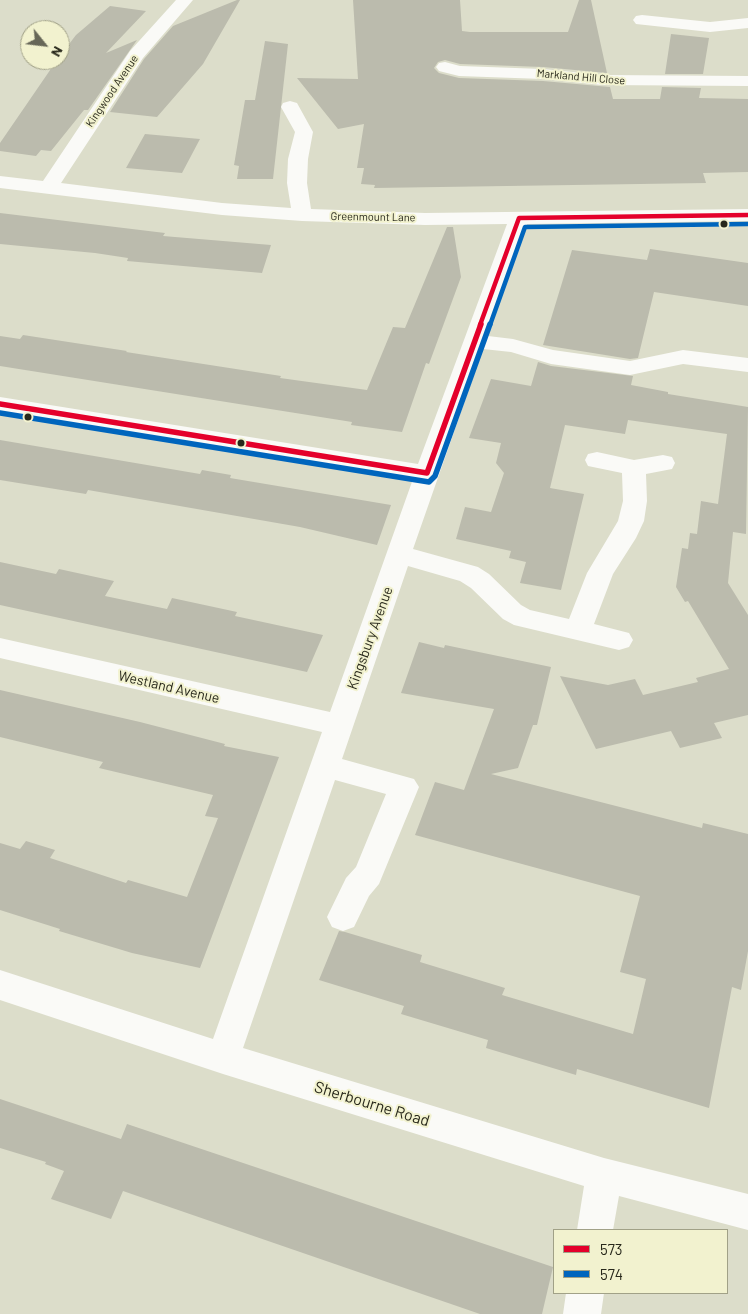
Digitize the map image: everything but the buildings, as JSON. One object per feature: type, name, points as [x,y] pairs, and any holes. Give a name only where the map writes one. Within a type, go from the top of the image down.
[{"type":"street","name":"Kingwood Avenue","points":[[48,188],[136,55],[185,0]]},
{"type":"street","points":[[642,20],[666,16],[710,27],[748,23]]},
{"type":"street","name":"Markland Hill Close","points":[[445,67],[459,70],[543,74],[602,80],[748,82]]},
{"type":"street","points":[[290,107],[304,132],[298,159],[297,183],[302,215]]},
{"type":"street","name":"Greenmount Lane","points":[[0,182],[222,209],[302,215],[519,218],[748,215]]},
{"type":"street","name":"Kingsbury Avenue","points":[[223,1058],[400,555],[427,472],[519,218]]},
{"type":"street","points":[[476,341],[513,346],[551,357],[630,368],[683,357],[748,365]]},
{"type":"street","points":[[0,404],[427,472]]},
{"type":"street","points":[[597,460],[634,468],[663,463]]},
{"type":"street","points":[[578,631],[600,574],[623,538],[631,521],[635,501],[634,468]]},
{"type":"street","points":[[400,555],[439,564],[469,574],[480,581],[517,615],[534,622],[619,640]]},
{"type":"street","name":"Westland Avenue","points":[[0,648],[339,726]]},
{"type":"street","points":[[325,766],[404,787],[368,875],[357,886],[343,917]]},
{"type":"street","name":"Sherbourne Road","points":[[0,985],[223,1058],[604,1175],[748,1212]]},
{"type":"street","points":[[595,1229],[604,1175]]},
{"type":"street","points":[[582,1314],[585,1294]]},
{"type":"transit line","name":"573","points":[[0,404],[427,473],[519,218],[748,215]]},
{"type":"transit line","name":"574","points":[[0,413],[429,482],[435,476],[525,227],[748,224]]}]
